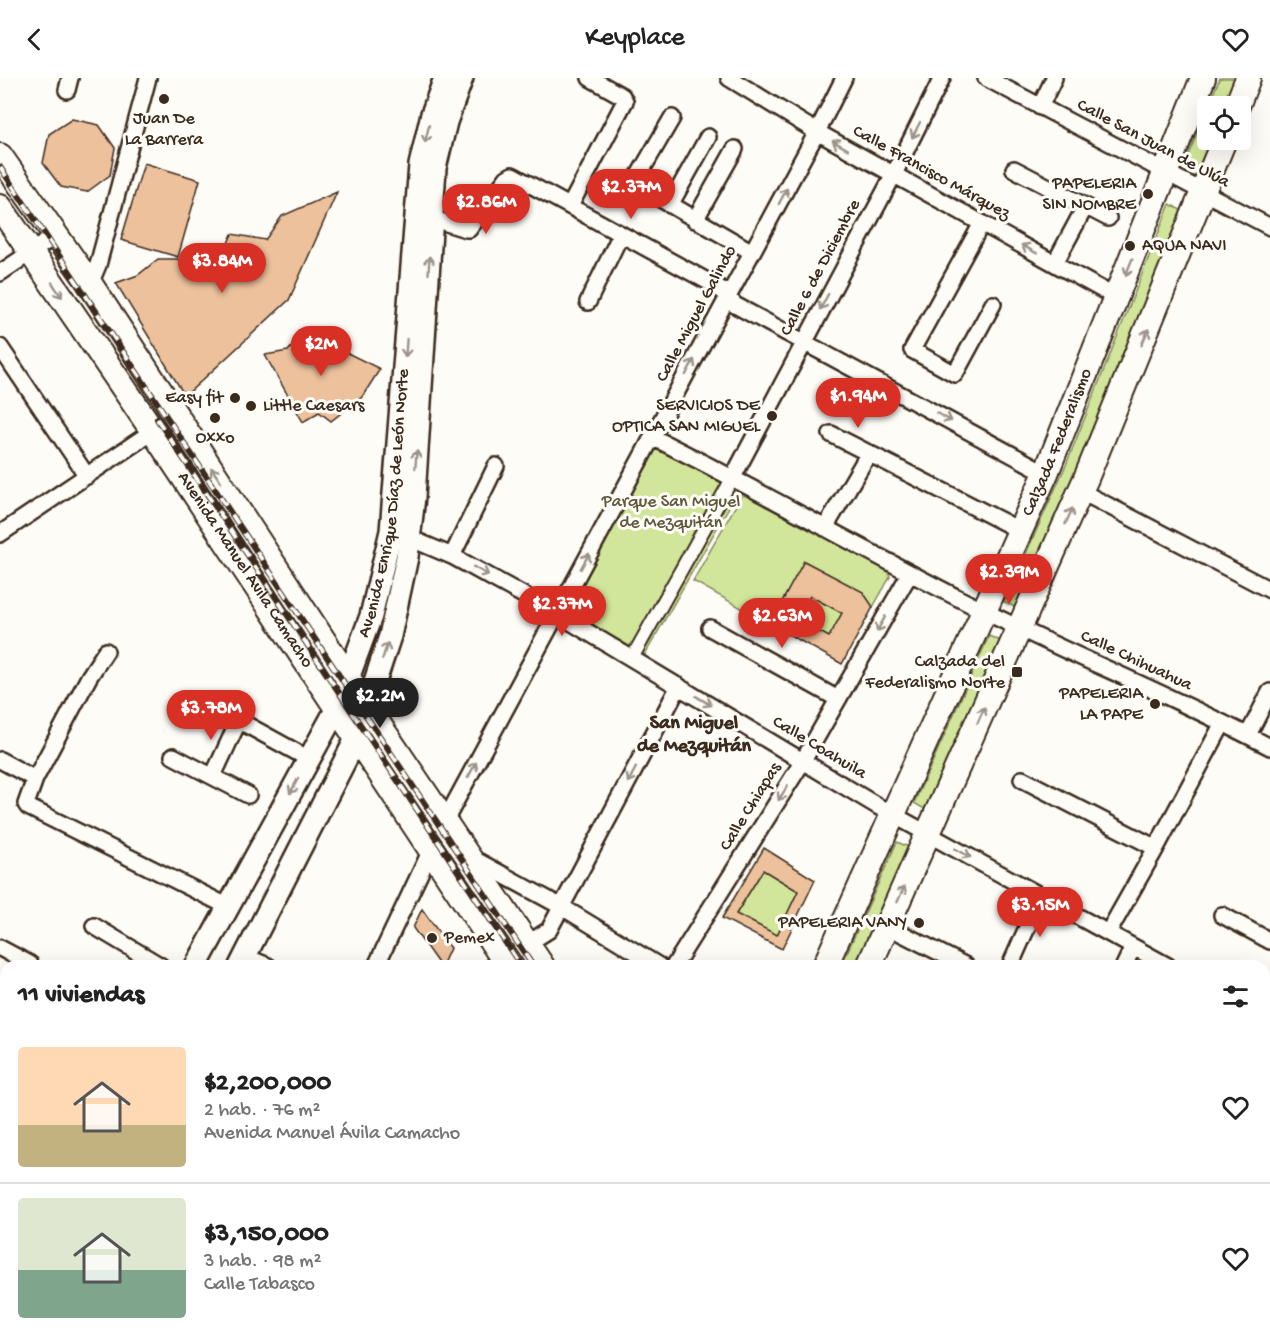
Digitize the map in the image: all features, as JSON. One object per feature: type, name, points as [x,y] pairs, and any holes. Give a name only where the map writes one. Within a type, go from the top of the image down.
[{"type":"main road","name":"Avenida Enrique Díaz de León Norte","points":[[244,960],[356,739],[390,636],[407,557],[400,534],[420,165],[432,114],[445,78]]},
{"type":"main road","name":"Avenida Enrique Díaz de León Norte","points":[[199,960],[337,708],[400,534],[423,372],[435,168],[446,122],[462,78]]},
{"type":"main road","name":"Calzada Federalismo","points":[[828,960],[1046,473],[1203,78]]},
{"type":"main road","points":[[1241,96],[1248,78]]},
{"type":"main road","points":[[872,960],[1080,491],[1220,150]]},
{"type":"main road","name":"Avenida Manuel Ávila Camacho","points":[[0,156],[88,281],[367,707],[538,960]]},
{"type":"main road","name":"Avenida Manuel Ávila Camacho","points":[[0,207],[153,431],[504,960]]},
{"type":"street","points":[[88,281],[93,277],[99,265],[148,78]]},
{"type":"street","points":[[570,206],[625,101],[622,96],[590,78]]},
{"type":"street","name":"Calle Francisco Márquez","points":[[729,78],[817,132],[1117,298]]},
{"type":"street","name":"Calle Miguel Galindo","points":[[445,822],[844,78]]},
{"type":"street","name":"Calle 6 de Diciembre","points":[[733,477],[894,174],[942,78]]},
{"type":"street","name":"Calle San Juan de Ulúa","points":[[986,78],[1270,227]]},
{"type":"street","points":[[1040,106],[1053,78]]},
{"type":"street","points":[[672,118],[635,184],[752,252]]},
{"type":"street","points":[[670,205],[708,137]]},
{"type":"street","points":[[695,220],[735,148]]},
{"type":"street","points":[[1014,169],[1108,218]]},
{"type":"street","points":[[440,221],[469,229],[507,178],[512,175],[718,287],[735,305],[1046,473]]},
{"type":"street","points":[[1055,263],[1085,207]]},
{"type":"street","points":[[982,223],[912,350],[955,374],[993,304]]},
{"type":"street","points":[[588,302],[621,234]]},
{"type":"street","points":[[0,273],[55,236]]},
{"type":"street","points":[[0,347],[87,476]]},
{"type":"street","points":[[0,534],[153,431]]},
{"type":"street","points":[[831,434],[1021,531]]},
{"type":"street","name":"Calle Chihuahua","points":[[652,437],[733,477],[985,612],[1270,747]]},
{"type":"street","points":[[825,528],[869,453]]},
{"type":"street","points":[[452,556],[496,466]]},
{"type":"street","points":[[632,658],[733,477]]},
{"type":"street","points":[[1080,491],[1269,587]]},
{"type":"street","name":"Calle Coahuila","points":[[400,534],[452,556],[556,613],[894,815],[1157,960]]},
{"type":"street","name":"Calle Chiapas","points":[[678,960],[803,761],[909,573]]},
{"type":"street","points":[[710,628],[838,699]]},
{"type":"street","points":[[106,651],[35,779],[26,799],[28,807],[229,907]]},
{"type":"street","points":[[527,944],[549,930],[679,686]]},
{"type":"street","points":[[1248,735],[1270,692]]},
{"type":"street","points":[[205,702],[309,759]]},
{"type":"street","points":[[213,776],[239,720]]},
{"type":"street","points":[[1108,933],[1222,723]]},
{"type":"street","points":[[173,756],[248,795]]},
{"type":"street","points":[[0,760],[35,779]]},
{"type":"street","points":[[1022,779],[1156,848]]},
{"type":"street","points":[[379,960],[431,850]]},
{"type":"street","points":[[468,856],[562,907],[649,960]]},
{"type":"street","points":[[1013,960],[1041,896]]},
{"type":"street","points":[[1222,915],[1270,941]]},
{"type":"street","points":[[94,926],[151,960]]},
{"type":"street","points":[[887,926],[954,960]]},
{"type":"street","points":[[1127,960],[1133,947]]},
{"type":"street","points":[[0,948],[22,960]]},
{"type":"green space","points":[[1220,78],[1237,78],[1230,96],[1212,96]]},
{"type":"green space","points":[[1197,133],[1197,150],[1209,150],[1202,168],[1186,161]]},
{"type":"green space","points":[[1170,204],[1184,212],[1019,609],[1004,602],[1066,465]]},
{"type":"green space","name":"Parque San Miguel de Mezquitán","points":[[655,440],[742,484],[643,658],[564,610]]},
{"type":"green space","points":[[744,491],[888,569],[890,577],[873,607],[863,592],[804,561],[770,624],[693,581]]},
{"type":"green space","points":[[810,596],[842,613],[829,637],[797,620]]},
{"type":"green space","points":[[989,636],[1003,642],[928,811],[914,803]]},
{"type":"green space","points":[[897,842],[911,848],[860,960],[844,960]]},
{"type":"green space","points":[[763,870],[798,891],[777,935],[736,914]]},
{"type":"building","points":[[72,119],[99,125],[115,148],[110,175],[87,192],[61,187],[43,163],[49,134]]},
{"type":"building","points":[[144,163],[200,180],[178,257],[121,240]]},
{"type":"building","points":[[337,192],[289,300],[185,396],[116,283],[138,275],[158,259],[178,259],[182,265],[210,243],[221,259],[232,234],[265,240],[282,216]]},
{"type":"building","points":[[305,332],[380,369],[362,397],[331,421],[319,412],[303,422],[265,355],[288,351]]},
{"type":"building","points":[[804,561],[863,592],[873,607],[842,664],[770,624]],"holes":[[[810,596],[842,613],[829,637],[797,620]]]},
{"type":"building","points":[[764,848],[815,880],[782,949],[722,918]],"holes":[[[763,870],[798,891],[777,935],[736,914]]]},
{"type":"building","name":"Pemex","points":[[422,909],[450,948],[445,960],[436,960],[413,928]]},
{"type":"railway","points":[[0,167],[529,960]]},
{"type":"railway","points":[[157,419],[517,960]]},
{"type":"place","name":"Juan De La Barrera","points":[[164,99]]},
{"type":"place","name":"PAPELERIA SIN NOMBRE","points":[[1148,194]]},
{"type":"place","name":"AQUA NAVI","points":[[1130,246]]},
{"type":"place","name":"Easy fit","points":[[235,398]]},
{"type":"place","name":"Little Caesars","points":[[251,406]]},
{"type":"place","name":"SERVICIOS DE OPTICA SAN MIGUEL","points":[[772,416]]},
{"type":"place","name":"Oxxo","points":[[215,418]]},
{"type":"place","name":"Calzada del Federalismo Norte","points":[[1017,672]]},
{"type":"place","name":"PAPELERIA LA PAPE","points":[[1155,704]]},
{"type":"place","name":"PAPELERIA VANY","points":[[919,923]]},
{"type":"place","name":"Pemex","points":[[432,938]]},
{"type":"district","name":"San Miguel de Mezquitán","points":[[694,736]]}]
